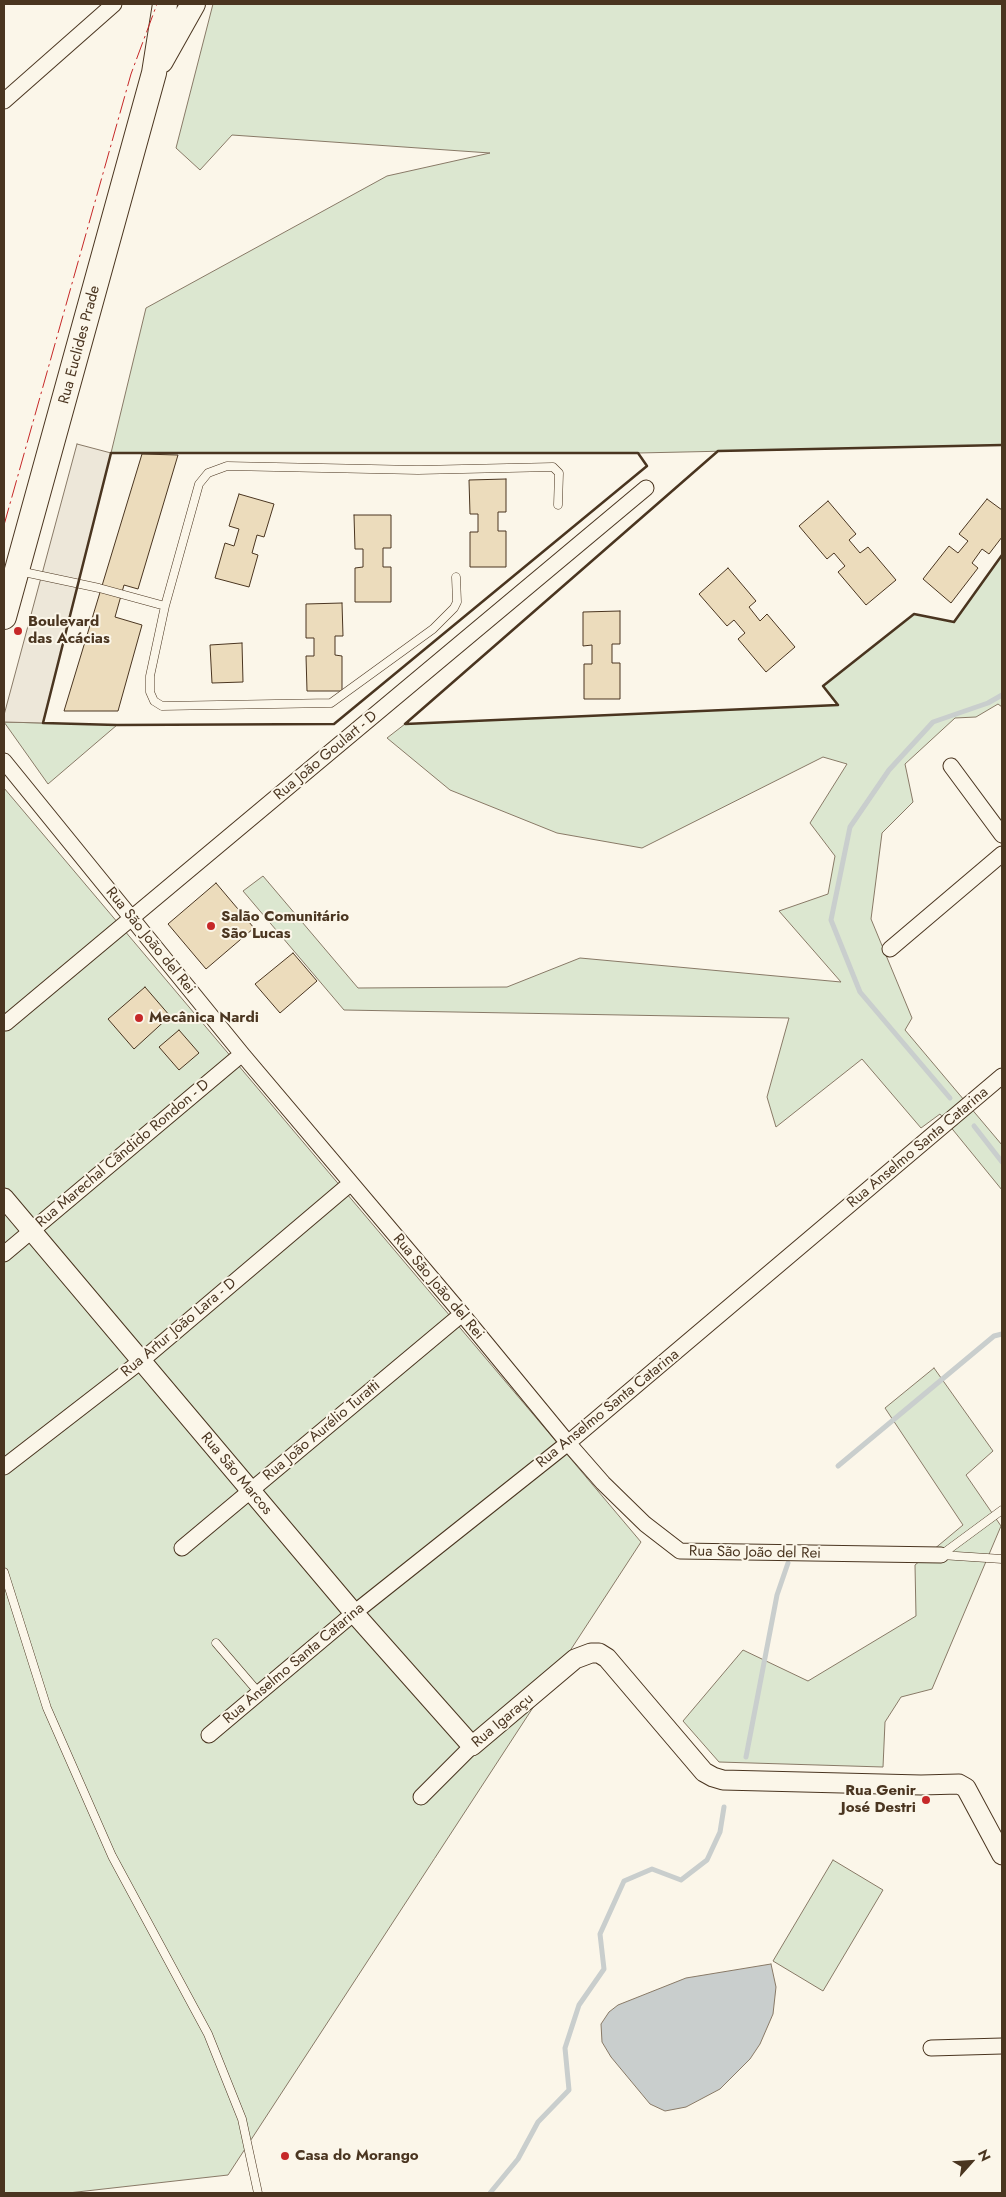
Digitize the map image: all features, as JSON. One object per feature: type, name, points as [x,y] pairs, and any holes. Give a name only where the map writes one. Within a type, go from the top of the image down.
[{"type":"main road","name":"Rua Euclides Prade","points":[[4,616],[154,73],[165,4]]},
{"type":"main road","name":"Rua Euclides Prade","points":[[154,73],[193,4]]},
{"type":"street","points":[[4,101],[114,4]]},
{"type":"street","name":"Rua João Goulart - D","points":[[6,1023],[646,488]]},
{"type":"street","name":"Rua São João del Rei","points":[[4,761],[242,1054],[462,1314],[568,1443],[603,1484],[645,1524],[680,1552],[941,1555]]},
{"type":"street","points":[[951,766],[1002,835]]},
{"type":"street","points":[[890,949],[1002,854]]},
{"type":"street","name":"Rua Marechal Cândido Rondon - D","points":[[4,1254],[242,1054]]},
{"type":"street","name":"Rua Anselmo Santa Catarina","points":[[209,1735],[354,1613],[568,1443],[1002,1076]]},
{"type":"street","name":"Rua Artur João Lara - D","points":[[4,1467],[141,1361],[351,1183]]},
{"type":"street","name":"Rua São Marcos","points":[[4,1198],[354,1613],[472,1746]]},
{"type":"street","name":"Rua João Aurélio Turatti","points":[[182,1548],[462,1314]]},
{"type":"street","name":"Rua Igaraçu","points":[[421,1797],[472,1746],[575,1659],[591,1653],[599,1653],[607,1658],[704,1772],[713,1777],[733,1781],[959,1784],[966,1788],[1002,1855]]},
{"type":"street","points":[[931,2048],[1002,2046]]},
{"type":"lane","points":[[456,577],[457,602],[454,608],[433,629],[331,703],[162,706],[154,701],[150,692],[150,676],[165,606],[199,484],[208,473],[227,466],[418,470],[554,467],[560,473],[558,505]]},
{"type":"lane","points":[[17,570],[99,588],[165,606]]},
{"type":"lane","points":[[941,1555],[1002,1510]]},
{"type":"lane","name":"Rua São João del Rei","points":[[941,1555],[1002,1559]]},
{"type":"lane","points":[[4,1572],[47,1708],[112,1856],[208,2034],[242,2119],[258,2193]]},
{"type":"lane","points":[[216,1644],[259,1693]]},
{"type":"green space","points":[[213,4],[1002,4],[1002,445],[638,453],[111,453],[146,308],[387,176],[490,153],[232,135],[200,170],[176,148]]},
{"type":"green space","points":[[1002,555],[1002,707],[998,704],[976,717],[955,718],[905,764],[913,802],[882,833],[871,919],[912,1018],[905,1030],[1002,1145],[1002,1190],[940,1114],[921,1128],[862,1059],[776,1127],[767,1097],[789,1018],[344,1010],[243,891],[263,876],[358,988],[507,987],[580,958],[841,982],[779,911],[828,894],[835,856],[810,823],[847,764],[823,757],[642,848],[557,833],[450,790],[387,738],[405,724],[837,705],[823,686],[914,614],[954,622]]},
{"type":"green space","points":[[4,722],[43,723],[117,725],[48,784]]},
{"type":"green space","points":[[4,788],[641,1542],[228,2175],[68,2193],[4,2193]]},
{"type":"green space","points":[[934,1368],[993,1451],[966,1475],[1001,1526],[932,1689],[901,1697],[885,1722],[883,1767],[719,1762],[683,1721],[743,1650],[808,1681],[916,1616],[915,1565],[963,1525],[885,1408]]},
{"type":"green space","points":[[833,1860],[883,1890],[823,1991],[773,1961]]},
{"type":"shaded area","points":[[77,444],[111,453],[43,723],[4,722],[4,715]]},
{"type":"shaded area","points":[[771,1964],[776,1987],[773,2014],[760,2044],[750,2059],[720,2089],[686,2107],[665,2111],[650,2104],[611,2057],[602,2042],[601,2024],[609,2012],[618,2005],[686,1978]]},
{"type":"building","points":[[142,454],[178,455],[138,589],[124,585],[115,617],[142,625],[118,711],[64,711]]},
{"type":"building","points":[[506,479],[506,512],[498,512],[498,531],[506,531],[506,567],[470,567],[470,532],[478,532],[478,514],[470,514],[469,480]]},
{"type":"building","points":[[239,494],[274,504],[264,537],[257,535],[252,553],[258,555],[249,587],[215,578],[225,543],[234,546],[239,529],[229,526]]},
{"type":"building","points":[[987,499],[1002,510],[1002,537],[989,554],[982,549],[972,563],[978,568],[951,603],[923,579],[949,546],[958,553],[968,541],[959,534]]},
{"type":"building","points":[[828,501],[856,534],[849,540],[860,553],[868,547],[896,580],[866,605],[838,572],[845,566],[834,553],[827,559],[799,526]]},
{"type":"building","points":[[354,515],[391,515],[391,548],[383,548],[383,567],[391,567],[391,602],[355,602],[355,568],[363,567],[363,549],[355,549]]},
{"type":"building","points":[[728,568],[756,601],[749,607],[760,621],[767,614],[795,647],[766,672],[738,639],[745,633],[734,620],[727,626],[699,594]]},
{"type":"building","points":[[342,603],[343,636],[335,636],[335,655],[342,656],[342,691],[307,691],[306,656],[314,656],[314,638],[306,638],[306,604]]},
{"type":"building","points":[[620,611],[620,644],[612,644],[612,663],[620,663],[620,699],[584,699],[584,664],[592,664],[592,645],[583,646],[583,612]]},
{"type":"building","points":[[242,643],[243,682],[212,683],[210,645]]},
{"type":"building","name":"Salão Comunitário São Lucas","points":[[216,883],[254,928],[206,969],[168,924]]},
{"type":"building","points":[[293,953],[317,981],[280,1013],[255,984]]},
{"type":"building","name":"Mecânica Nardi","points":[[145,987],[170,1016],[134,1049],[108,1019]]},
{"type":"building","points":[[179,1030],[199,1053],[179,1070],[159,1047]]},
{"type":"waterway","points":[[950,1098],[860,992],[831,920],[850,827],[889,770],[933,722],[988,703],[1002,695]]},
{"type":"waterway","points":[[974,1126],[1002,1162]]},
{"type":"waterway","points":[[838,1466],[994,1336],[1002,1334]]},
{"type":"waterway","points":[[746,1757],[777,1595],[788,1563]]},
{"type":"waterway","points":[[490,2193],[518,2159],[538,2122],[569,2090],[565,2048],[579,2005],[604,1969],[600,1934],[624,1881],[652,1869],[681,1880],[707,1860],[720,1832],[724,1807]]},
{"type":"wall","points":[[1002,445],[718,451],[405,724],[838,705],[823,686],[914,614],[954,622],[1002,555]]},
{"type":"wall","points":[[111,453],[638,453],[647,466],[334,724],[117,725],[43,723],[111,453]]},
{"type":"power","points":[[4,525],[131,74],[157,4]]},
{"type":"place","name":"Boulevard das Acácias","points":[[18,631]]},
{"type":"place","name":"Salão Comunitário São Lucas","points":[[211,926]]},
{"type":"place","name":"Mecânica Nardi","points":[[139,1018]]},
{"type":"place","name":"Rua Genir José Destri","points":[[926,1800]]},
{"type":"place","name":"Casa do Morango","points":[[285,2156]]}]
